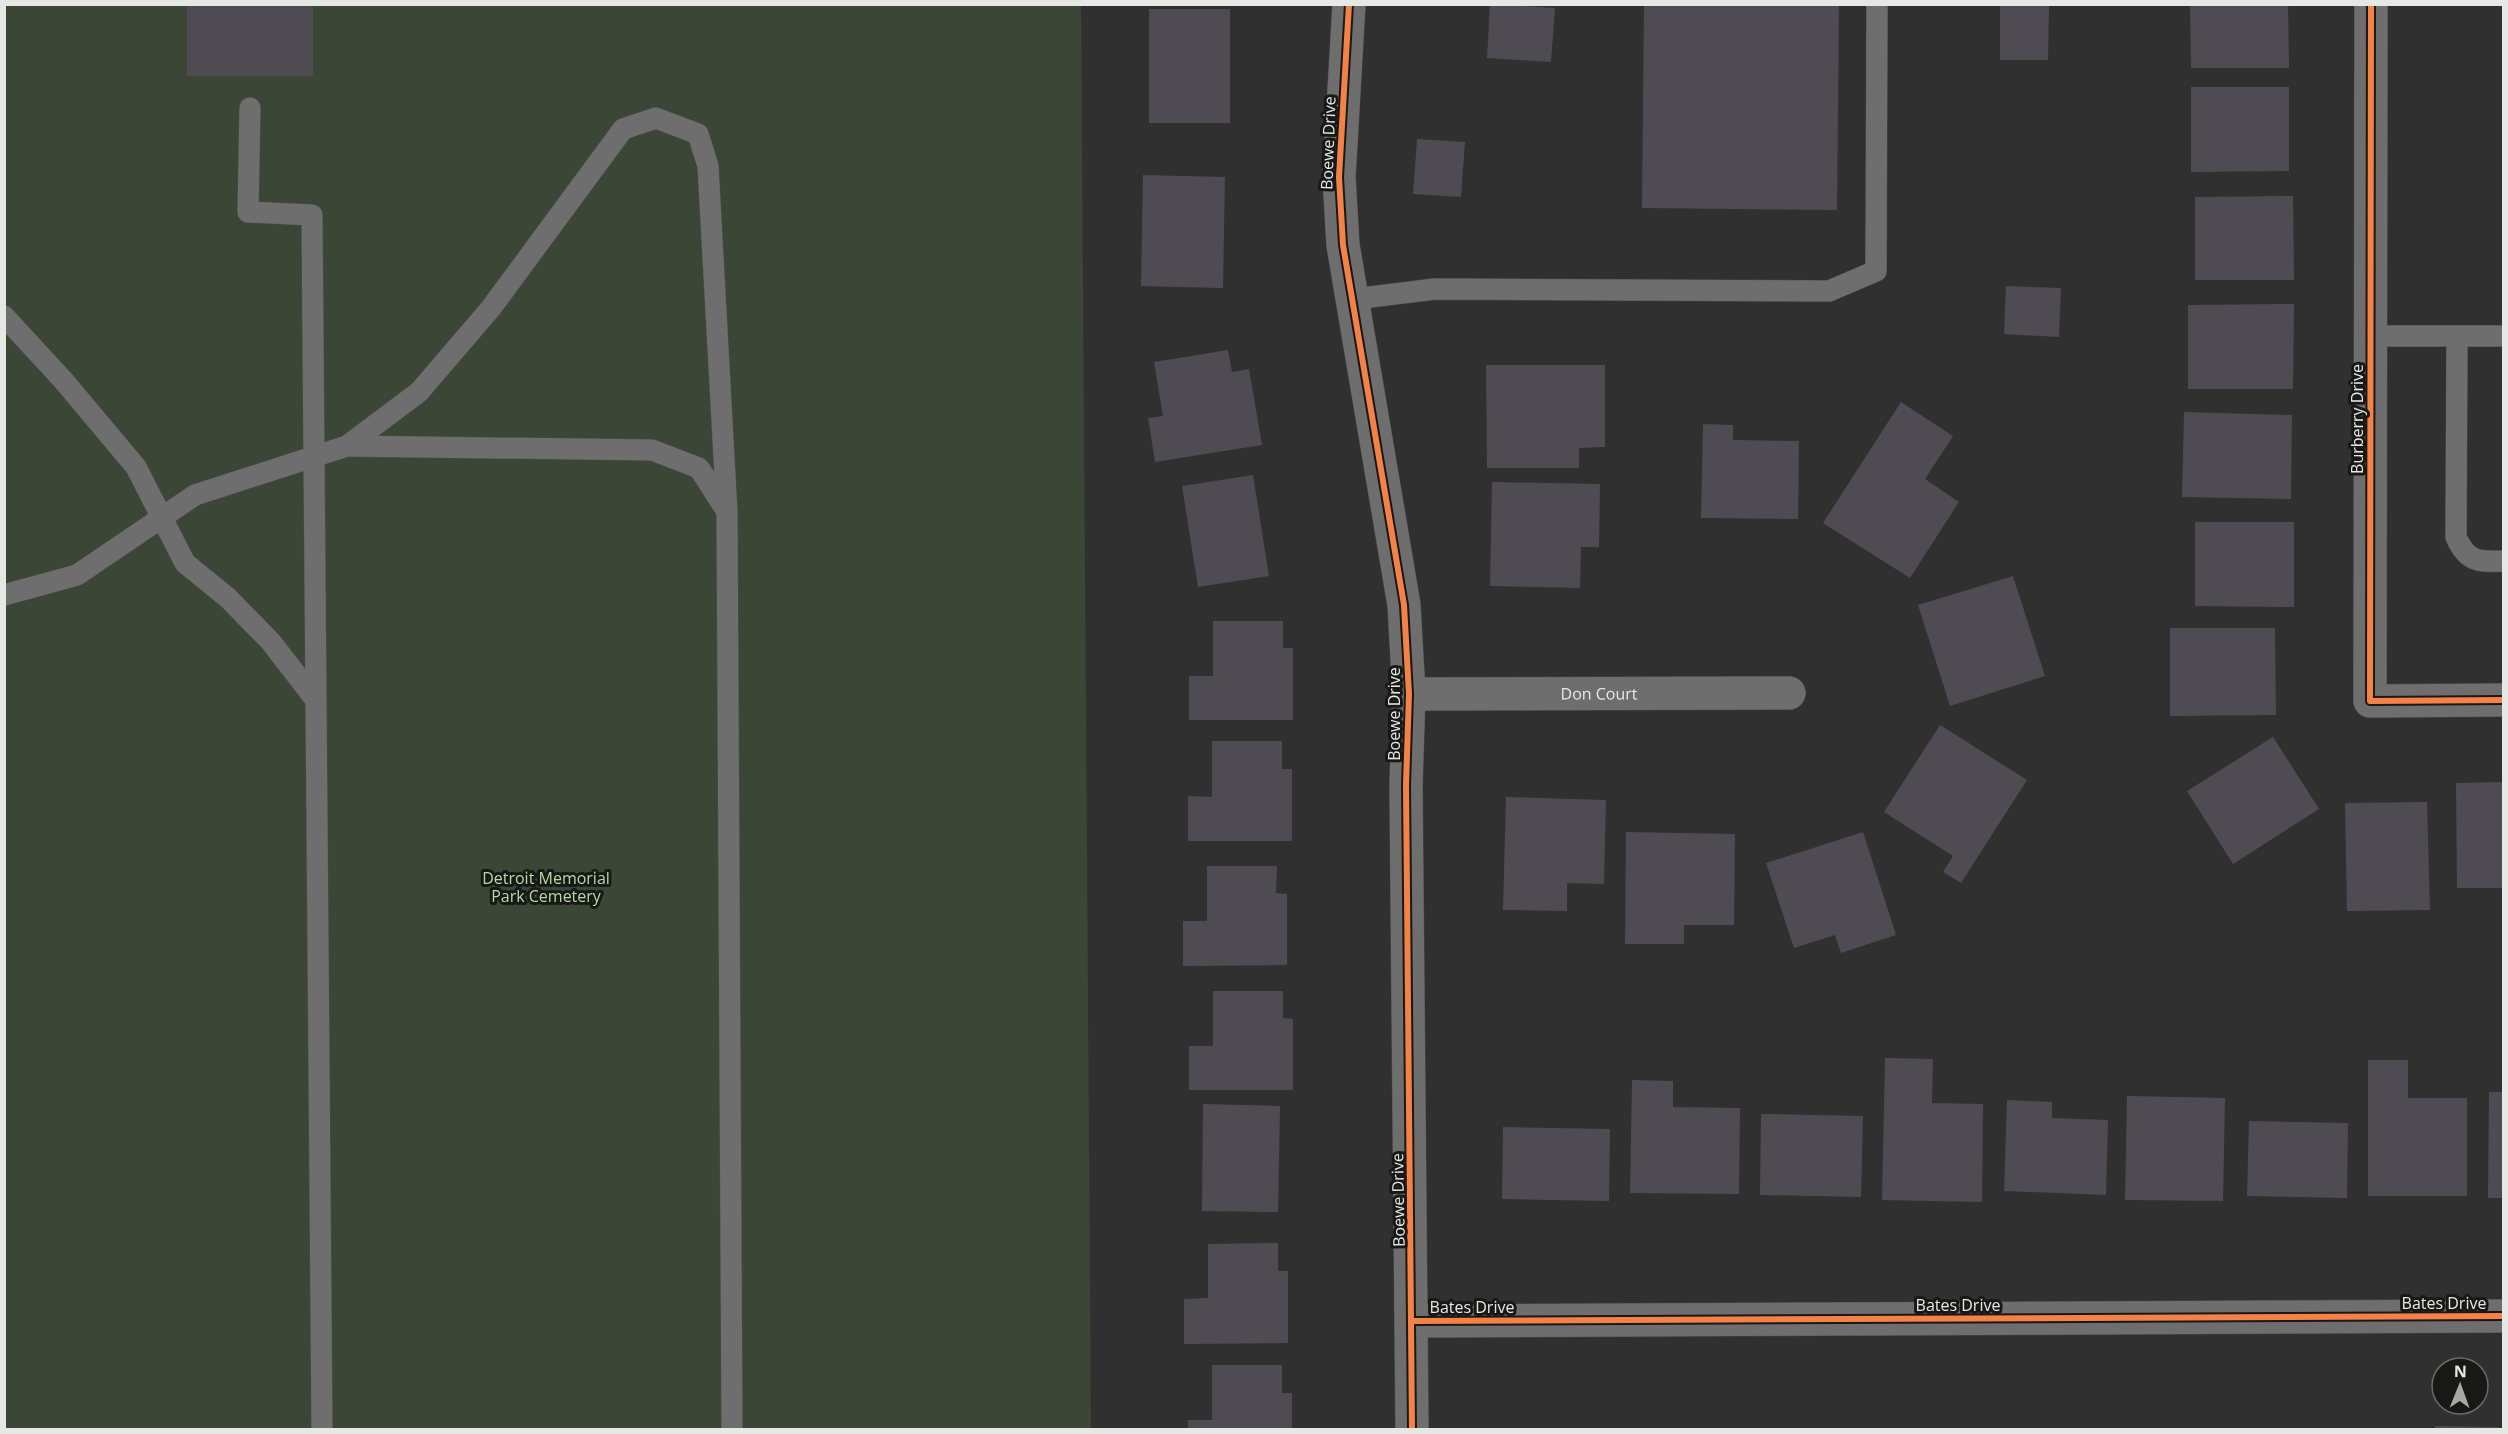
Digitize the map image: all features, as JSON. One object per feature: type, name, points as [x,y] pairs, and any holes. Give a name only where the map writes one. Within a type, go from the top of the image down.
[{"type":"street","name":"Boewe Drive","points":[[1349,4],[1339,177],[1343,245],[1354,299],[1404,605],[1409,694],[1407,785],[1413,1321],[1412,1430]]},
{"type":"street","name":"Burberry Drive","points":[[2371,4],[2370,701],[2504,700]]},
{"type":"street","name":"Don Court","points":[[1409,694],[1789,693]]},
{"type":"street","name":"Bates Drive","points":[[1413,1321],[2504,1316]]},
{"type":"lane","points":[[1354,299],[1435,289],[1829,291],[1876,271],[1877,4]]},
{"type":"lane","points":[[250,108],[248,212],[312,215],[312,458],[322,1430]]},
{"type":"lane","points":[[4,595],[77,575],[195,495],[347,446],[419,393],[492,308],[623,129],[656,118],[698,134],[708,166],[727,512],[732,1430]]},
{"type":"lane","points":[[4,316],[63,380],[136,467],[185,563],[228,598],[271,642],[315,699]]},
{"type":"lane","points":[[2370,336],[2504,336]]},
{"type":"lane","points":[[2457,336],[2456,537],[2462,551],[2473,559],[2504,561]]},
{"type":"lane","points":[[347,446],[652,450],[699,468],[727,512]]},
{"type":"green space","name":"Detroit Memorial Park Cemetery","points":[[5,5],[1081,5],[1091,1429],[5,1430]]},
{"type":"building","points":[[187,4],[313,4],[313,76],[187,76]]},
{"type":"building","points":[[1490,4],[1555,8],[1551,62],[1487,58]]},
{"type":"building","points":[[1644,4],[1839,4],[1837,210],[1642,208]]},
{"type":"building","points":[[2190,4],[2288,4],[2289,68],[2191,68]]},
{"type":"building","points":[[2000,5],[2049,6],[2048,60],[2000,60]]},
{"type":"building","points":[[1149,9],[1230,9],[1230,123],[1149,123]]},
{"type":"building","points":[[2191,87],[2289,87],[2289,171],[2191,172]]},
{"type":"building","points":[[1417,139],[1465,142],[1461,197],[1413,194]]},
{"type":"building","points":[[1143,175],[1225,177],[1223,288],[1141,286]]},
{"type":"building","points":[[2293,196],[2294,280],[2195,280],[2195,197]]},
{"type":"building","points":[[2006,286],[2061,288],[2059,337],[2004,334]]},
{"type":"building","points":[[2294,304],[2293,389],[2188,389],[2188,305]]},
{"type":"building","points":[[1228,350],[1232,372],[1249,369],[1262,445],[1155,462],[1148,418],[1163,416],[1154,362]]},
{"type":"building","points":[[1486,365],[1605,365],[1605,447],[1579,448],[1579,468],[1487,468]]},
{"type":"building","points":[[1901,402],[1953,436],[1925,479],[1959,502],[1910,578],[1823,523]]},
{"type":"building","points":[[2184,412],[2292,415],[2291,499],[2182,497]]},
{"type":"building","points":[[1703,424],[1733,425],[1733,440],[1799,441],[1798,519],[1701,518]]},
{"type":"building","points":[[1253,475],[1269,576],[1198,587],[1182,486]]},
{"type":"building","points":[[1492,482],[1600,484],[1599,547],[1581,547],[1580,588],[1490,586]]},
{"type":"building","points":[[2195,522],[2294,522],[2294,607],[2195,606]]},
{"type":"building","points":[[2013,576],[2045,676],[1950,706],[1918,605]]},
{"type":"building","points":[[1213,621],[1283,621],[1283,648],[1293,648],[1293,720],[1189,720],[1189,676],[1213,676]]},
{"type":"building","points":[[2170,628],[2275,628],[2276,715],[2170,716]]},
{"type":"building","points":[[1940,725],[2027,780],[1961,883],[1943,872],[1953,856],[1884,812]]},
{"type":"building","points":[[2273,737],[2319,809],[2233,864],[2187,791]]},
{"type":"building","points":[[1212,741],[1282,741],[1282,769],[1292,769],[1292,841],[1188,841],[1188,796],[1212,797]]},
{"type":"building","points":[[2504,782],[2504,888],[2457,888],[2456,783]]},
{"type":"building","points":[[1506,797],[1606,800],[1604,884],[1567,883],[1567,911],[1503,910]]},
{"type":"building","points":[[2427,802],[2430,910],[2347,911],[2345,803]]},
{"type":"building","points":[[1626,832],[1735,834],[1734,925],[1684,925],[1684,944],[1625,944]]},
{"type":"building","points":[[1863,832],[1896,935],[1841,953],[1835,935],[1794,948],[1766,863]]},
{"type":"building","points":[[1207,866],[1277,866],[1276,893],[1287,894],[1287,965],[1183,966],[1183,921],[1207,921]]},
{"type":"building","points":[[1213,991],[1283,991],[1283,1018],[1293,1019],[1293,1090],[1189,1090],[1189,1046],[1213,1046]]},
{"type":"building","points":[[1885,1058],[1933,1059],[1932,1103],[1983,1104],[1982,1202],[1882,1200]]},
{"type":"building","points":[[2368,1060],[2408,1060],[2408,1098],[2467,1098],[2467,1196],[2368,1196]]},
{"type":"building","points":[[1632,1080],[1673,1081],[1673,1107],[1740,1108],[1739,1194],[1630,1193]]},
{"type":"building","points":[[2489,1092],[2504,1092],[2504,1198],[2488,1198]]},
{"type":"building","points":[[2127,1096],[2225,1098],[2223,1201],[2125,1200]]},
{"type":"building","points":[[2007,1100],[2052,1102],[2052,1118],[2108,1120],[2106,1195],[2004,1191]]},
{"type":"building","points":[[1203,1104],[1280,1106],[1278,1212],[1202,1211]]},
{"type":"building","points":[[1761,1114],[1863,1116],[1861,1197],[1760,1195]]},
{"type":"building","points":[[2249,1121],[2348,1123],[2347,1198],[2247,1196]]},
{"type":"building","points":[[1503,1127],[1610,1129],[1609,1201],[1502,1199]]},
{"type":"building","points":[[1278,1243],[1278,1271],[1288,1271],[1288,1343],[1184,1344],[1184,1299],[1208,1298],[1208,1244]]},
{"type":"building","points":[[1212,1365],[1282,1365],[1282,1393],[1292,1393],[1292,1430],[1188,1430],[1188,1420],[1212,1420]]},
{"type":"building","points":[[2435,1426],[2499,1427],[2499,1430],[2435,1430]]},
{"type":"cycle path","points":[[1349,4],[1339,177],[1343,245],[1404,605],[1409,694],[1406,785],[1412,1430]]},
{"type":"cycle path","points":[[2371,4],[2370,701],[2504,700]]},
{"type":"cycle path","points":[[1413,1321],[2504,1316]]}]
